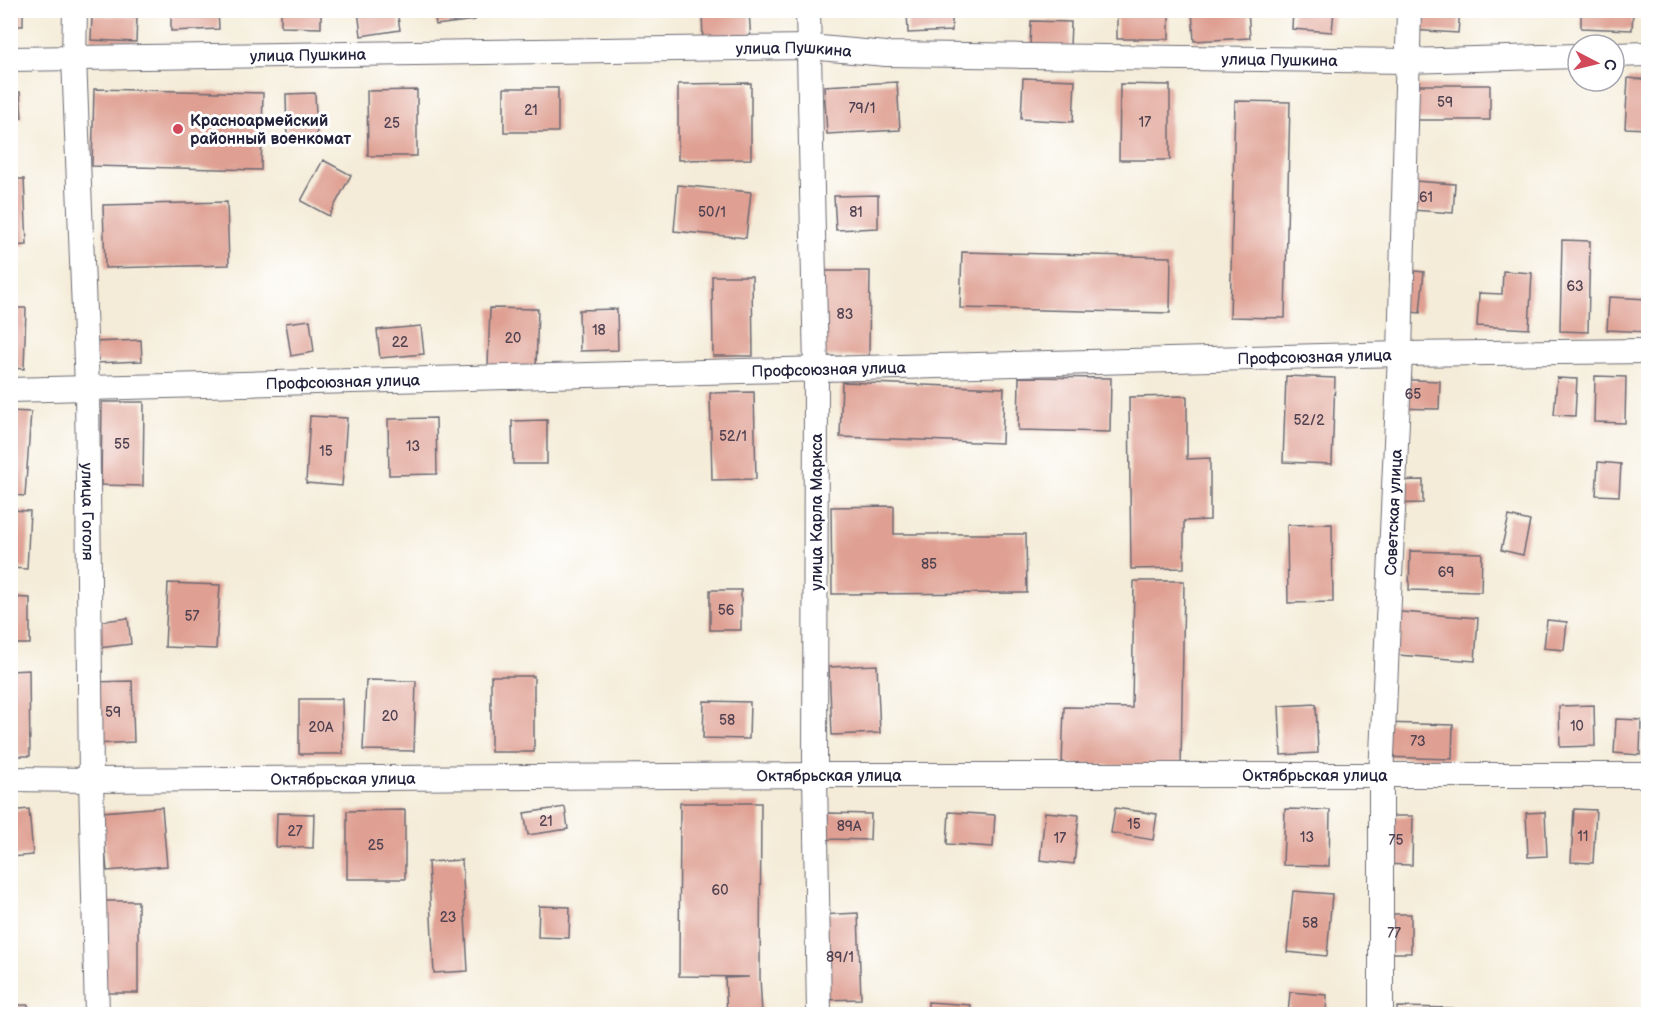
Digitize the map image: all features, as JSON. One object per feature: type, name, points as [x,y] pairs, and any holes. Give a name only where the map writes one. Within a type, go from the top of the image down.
[{"type":"street","name":"улица Гоголя","points":[[75,10],[74,58],[87,387],[91,780],[98,1014]]},
{"type":"street","name":"улица Карла Маркса","points":[[808,10],[816,368],[815,775],[819,1014]]},
{"type":"street","name":"Советская улица","points":[[1382,1014],[1381,777],[1400,354],[1409,10]]},
{"type":"street","name":"улица Пушкина","points":[[10,59],[809,47],[886,54],[1407,61],[1566,56]]},
{"type":"street","points":[[1626,55],[1648,54]]},
{"type":"street","name":"Профсоюзная улица","points":[[10,390],[1400,354],[1648,351]]},
{"type":"street","name":"Октябрьская улица","points":[[10,779],[815,775],[1648,776]]},
{"type":"building","points":[[10,10],[23,10],[23,26],[10,26]]},
{"type":"building","points":[[171,10],[218,10],[219,29],[171,31]]},
{"type":"building","points":[[281,10],[321,10],[321,28],[281,27]]},
{"type":"building","points":[[358,10],[397,10],[400,30],[361,36]]},
{"type":"building","points":[[434,10],[474,10],[475,20],[436,25]]},
{"type":"building","points":[[702,10],[749,10],[751,43],[703,45]]},
{"type":"building","points":[[819,10],[854,10],[854,15],[818,14]]},
{"type":"building","points":[[907,10],[952,10],[952,31],[908,33]]},
{"type":"building","points":[[1117,10],[1169,10],[1169,39],[1117,39]]},
{"type":"building","points":[[1192,10],[1248,10],[1250,38],[1194,41]]},
{"type":"building","points":[[1293,10],[1334,10],[1332,32],[1292,29]]},
{"type":"building","points":[[1412,10],[1460,10],[1458,33],[1410,30]]},
{"type":"building","points":[[1581,10],[1633,10],[1632,30],[1581,28]]},
{"type":"building","points":[[92,15],[137,17],[136,42],[91,40]]},
{"type":"building","points":[[1031,21],[1071,22],[1070,47],[1030,46]]},
{"type":"building","points":[[1023,78],[1075,80],[1073,122],[1021,119]]},
{"type":"building","points":[[1628,78],[1648,80],[1648,129],[1625,128]]},
{"type":"building","points":[[897,82],[900,130],[827,134],[824,86]]},
{"type":"building","points":[[751,83],[751,159],[678,160],[678,84]]},
{"type":"building","points":[[1120,84],[1170,85],[1170,160],[1119,160]]},
{"type":"building","points":[[1401,85],[1490,85],[1490,120],[1401,120]]},
{"type":"building","points":[[504,88],[558,88],[558,132],[504,132]]},
{"type":"building","name":"Красноармейский районный военкомат","points":[[94,89],[263,93],[261,170],[92,166]]},
{"type":"building","points":[[417,90],[417,156],[368,156],[367,91]]},
{"type":"building","points":[[10,92],[20,92],[22,118],[10,119]]},
{"type":"building","points":[[315,93],[317,138],[287,138],[286,94]]},
{"type":"building","points":[[1235,101],[1290,102],[1285,318],[1230,317]]},
{"type":"building","points":[[323,160],[351,175],[329,216],[301,201]]},
{"type":"building","points":[[10,179],[24,179],[27,245],[10,246]]},
{"type":"building","points":[[1400,180],[1455,184],[1453,213],[1398,209]]},
{"type":"building","points":[[678,185],[751,192],[746,238],[674,231]]},
{"type":"building","points":[[878,195],[878,228],[836,230],[834,196]]},
{"type":"building","points":[[227,202],[229,265],[105,268],[103,205]]},
{"type":"building","points":[[1562,240],[1590,241],[1588,332],[1560,331]]},
{"type":"building","points":[[962,252],[1171,257],[1170,313],[960,308]]},
{"type":"building","points":[[1396,269],[1424,272],[1420,313],[1393,310]]},
{"type":"building","points":[[820,271],[870,271],[869,357],[820,356]]},
{"type":"building","points":[[1503,271],[1532,273],[1529,329],[1477,326],[1479,293],[1502,294]]},
{"type":"building","points":[[712,276],[752,276],[753,356],[713,356]]},
{"type":"building","points":[[1609,297],[1648,299],[1648,332],[1607,330]]},
{"type":"building","points":[[10,308],[26,308],[24,369],[10,368]]},
{"type":"building","points":[[490,308],[538,309],[536,368],[488,367]]},
{"type":"building","points":[[617,309],[618,350],[580,351],[579,310]]},
{"type":"building","points":[[310,320],[314,352],[291,356],[286,323]]},
{"type":"building","points":[[421,326],[424,354],[380,358],[377,330]]},
{"type":"building","points":[[141,340],[142,361],[94,363],[94,342]]},
{"type":"building","points":[[1286,376],[1335,378],[1332,464],[1283,462]]},
{"type":"building","points":[[1595,376],[1626,377],[1625,423],[1594,422]]},
{"type":"building","points":[[1019,377],[1111,378],[1110,432],[1018,430]]},
{"type":"building","points":[[1557,378],[1577,379],[1575,416],[1554,415]]},
{"type":"building","points":[[1388,379],[1440,381],[1439,409],[1387,408]]},
{"type":"building","points":[[842,382],[1004,388],[1002,443],[840,437]]},
{"type":"building","points":[[754,392],[756,479],[712,480],[710,393]]},
{"type":"building","points":[[1187,396],[1187,459],[1210,458],[1210,520],[1184,521],[1184,568],[1131,569],[1129,397]]},
{"type":"building","points":[[102,402],[144,402],[143,486],[101,485]]},
{"type":"building","points":[[10,411],[31,412],[25,496],[10,495]]},
{"type":"building","points":[[310,416],[347,418],[342,486],[306,483]]},
{"type":"building","points":[[436,418],[437,474],[389,475],[388,419]]},
{"type":"building","points":[[547,420],[547,464],[513,464],[512,421]]},
{"type":"building","points":[[1598,462],[1621,464],[1619,496],[1596,495]]},
{"type":"building","points":[[1423,480],[1423,503],[1387,504],[1387,481]]},
{"type":"building","points":[[894,506],[894,534],[1026,534],[1027,593],[832,594],[831,507]]},
{"type":"building","points":[[10,510],[30,511],[27,569],[10,568]]},
{"type":"building","points":[[1509,516],[1530,521],[1523,555],[1501,550]]},
{"type":"building","points":[[1332,524],[1333,602],[1288,603],[1287,525]]},
{"type":"building","points":[[1410,551],[1482,553],[1481,592],[1409,590]]},
{"type":"building","points":[[1134,581],[1184,581],[1181,767],[1062,765],[1064,707],[1132,708]]},
{"type":"building","points":[[168,583],[220,585],[216,649],[165,647]]},
{"type":"building","points":[[710,590],[741,590],[741,630],[710,630]]},
{"type":"building","points":[[10,597],[30,598],[30,644],[10,644]]},
{"type":"building","points":[[1388,611],[1478,618],[1475,661],[1385,654]]},
{"type":"building","points":[[128,618],[131,644],[99,648],[96,622]]},
{"type":"building","points":[[1547,620],[1567,622],[1564,650],[1544,648]]},
{"type":"building","points":[[877,665],[880,733],[832,735],[829,667]]},
{"type":"building","points":[[29,670],[30,756],[10,756],[10,671]]},
{"type":"building","points":[[491,676],[534,676],[534,752],[491,752]]},
{"type":"building","points":[[366,680],[416,681],[414,751],[363,750]]},
{"type":"building","points":[[132,681],[134,742],[94,744],[92,682]]},
{"type":"building","points":[[299,699],[342,699],[343,754],[299,754]]},
{"type":"building","points":[[704,701],[750,702],[749,739],[703,738]]},
{"type":"building","points":[[1316,704],[1318,753],[1281,755],[1279,706]]},
{"type":"building","points":[[1594,705],[1595,746],[1560,747],[1559,706]]},
{"type":"building","points":[[1616,719],[1641,720],[1640,755],[1614,753]]},
{"type":"building","points":[[1383,723],[1453,725],[1452,759],[1382,757]]},
{"type":"building","points":[[680,803],[761,803],[760,977],[762,1014],[727,1014],[725,978],[749,977],[679,976]]},
{"type":"building","points":[[162,807],[167,866],[107,871],[102,812]]},
{"type":"building","points":[[565,807],[568,829],[528,835],[524,813]]},
{"type":"building","points":[[1115,808],[1157,814],[1153,840],[1111,833]]},
{"type":"building","points":[[29,809],[33,855],[10,857],[10,811]]},
{"type":"building","points":[[1285,809],[1330,810],[1329,866],[1283,865]]},
{"type":"building","points":[[1574,809],[1596,810],[1593,863],[1571,862]]},
{"type":"building","points":[[405,810],[405,879],[347,879],[347,811]]},
{"type":"building","points":[[949,812],[995,815],[993,847],[947,844]]},
{"type":"building","points":[[1045,812],[1079,815],[1074,864],[1040,860]]},
{"type":"building","points":[[1545,812],[1547,856],[1528,857],[1526,813]]},
{"type":"building","points":[[277,813],[314,814],[313,848],[276,847]]},
{"type":"building","points":[[828,813],[871,814],[870,840],[827,839]]},
{"type":"building","points":[[1380,816],[1413,816],[1412,865],[1379,864]]},
{"type":"building","points":[[462,860],[468,971],[434,973],[428,862]]},
{"type":"building","points":[[1293,891],[1332,894],[1327,956],[1287,952]]},
{"type":"building","points":[[104,901],[138,901],[138,993],[104,993]]},
{"type":"building","points":[[539,906],[570,907],[569,938],[538,937]]},
{"type":"building","points":[[858,913],[861,999],[823,1000],[819,915]]},
{"type":"building","points":[[1377,914],[1411,914],[1411,953],[1376,953]]},
{"type":"building","points":[[1290,992],[1327,995],[1326,1014],[1288,1014]]},
{"type":"building","points":[[928,1002],[971,1005],[970,1014],[928,1014]]},
{"type":"building","points":[[10,1005],[28,1005],[28,1014],[10,1014]]},
{"type":"building","points":[[1397,1007],[1453,1008],[1453,1014],[1397,1014]]},
{"type":"place","name":"Красноармейский районный военкомат","points":[[178,129]]}]
